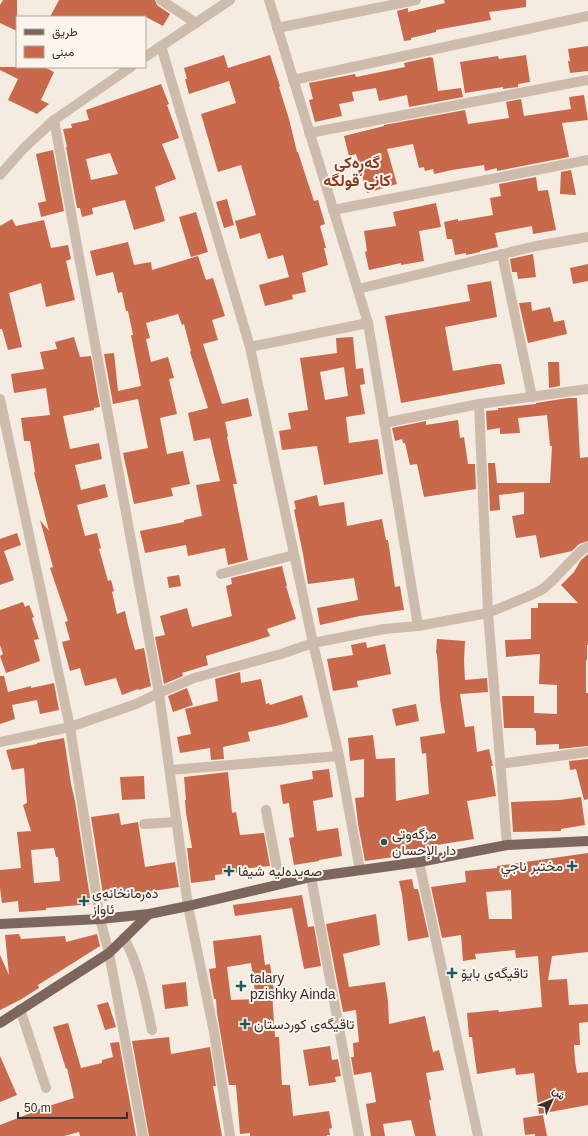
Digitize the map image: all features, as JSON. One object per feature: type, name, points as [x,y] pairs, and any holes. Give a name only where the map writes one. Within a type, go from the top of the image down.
[{"type":"main road","points":[[0,924],[100,919],[149,914],[311,876],[420,862],[507,845],[588,841]]},
{"type":"main road","points":[[0,1022],[108,952],[149,914]]},
{"type":"street","points":[[161,0],[196,22]]},
{"type":"street","points":[[146,56],[230,0]]},
{"type":"street","points":[[269,0],[368,323],[418,626]]},
{"type":"street","points":[[277,28],[416,0]]},
{"type":"street","points":[[293,80],[588,16]]},
{"type":"street","points":[[161,46],[250,346],[313,643],[339,756],[360,870]]},
{"type":"street","points":[[0,175],[24,148],[54,120],[130,68]]},
{"type":"street","points":[[309,133],[588,80]]},
{"type":"street","points":[[54,120],[159,693],[188,906],[214,1032],[230,1136]]},
{"type":"street","points":[[333,210],[588,160]]},
{"type":"street","points":[[358,289],[536,246],[588,237]]},
{"type":"street","points":[[502,254],[532,397]]},
{"type":"street","points":[[250,346],[368,323]]},
{"type":"street","points":[[384,423],[479,404],[588,390]]},
{"type":"street","points":[[0,399],[70,727],[100,919],[108,952],[143,1136]]},
{"type":"street","points":[[479,404],[488,613],[507,845]]},
{"type":"street","points":[[0,742],[70,727],[136,704],[194,678],[280,654],[313,643],[384,629],[418,626],[488,613],[543,589],[582,550],[588,547]]},
{"type":"street","points":[[221,574],[294,555]]},
{"type":"street","points":[[500,764],[588,752]]},
{"type":"street","points":[[170,770],[339,756]]},
{"type":"street","points":[[266,810],[280,884]]},
{"type":"street","points":[[144,824],[177,822]]},
{"type":"street","points":[[420,862],[478,1136]]},
{"type":"street","points":[[311,876],[359,1136]]},
{"type":"street","points":[[124,938],[132,952],[141,978],[152,1030]]},
{"type":"street","points":[[20,1009],[46,1088]]},
{"type":"building","points":[[3,0],[17,0],[16,31],[0,23],[0,5]]},
{"type":"building","points":[[59,0],[155,0],[157,5],[170,14],[163,26],[146,16],[51,16]]},
{"type":"building","points":[[444,0],[526,0],[526,7],[489,12],[491,20],[436,30],[436,32],[404,41],[397,11],[408,8],[408,12],[445,3]]},
{"type":"building","points":[[588,46],[588,71],[570,73],[568,49]]},
{"type":"building","points":[[224,55],[228,68],[270,55],[280,86],[279,87],[297,152],[314,201],[318,200],[325,224],[320,226],[326,248],[324,248],[328,265],[302,273],[306,292],[292,295],[293,299],[265,306],[259,285],[289,277],[283,255],[268,259],[260,233],[240,239],[235,221],[256,215],[241,165],[218,172],[201,114],[236,103],[229,81],[189,94],[185,79],[187,79],[184,68]]},
{"type":"building","points":[[526,55],[530,82],[518,84],[518,87],[503,89],[503,87],[465,93],[460,62],[498,56],[499,59]]},
{"type":"building","points":[[431,57],[433,58],[438,91],[461,88],[463,97],[409,107],[407,95],[379,101],[376,88],[352,92],[354,101],[339,104],[342,116],[315,122],[309,100],[313,99],[309,83],[355,74],[356,77],[405,67],[404,63]]},
{"type":"building","points":[[0,67],[46,68],[54,72],[41,100],[49,104],[37,114],[8,100],[18,79],[0,70]]},
{"type":"building","points":[[161,84],[169,104],[167,105],[179,138],[162,144],[176,179],[155,187],[165,221],[134,230],[125,200],[92,208],[93,214],[82,217],[80,208],[77,208],[63,129],[72,128],[71,124],[89,120],[86,110]],"holes":[[[110,153],[118,174],[91,180],[86,159]]]},
{"type":"building","points":[[584,95],[588,120],[562,123],[569,157],[497,171],[497,168],[485,171],[484,165],[434,174],[433,169],[425,171],[424,167],[419,168],[413,144],[387,149],[397,184],[367,193],[356,154],[349,156],[344,136],[384,125],[465,110],[468,124],[509,118],[506,102],[521,99],[524,116],[571,109],[569,97]]},
{"type":"building","points":[[53,150],[64,211],[41,217],[38,203],[46,201],[36,154]]},
{"type":"building","points":[[571,170],[576,195],[560,194],[561,172]]},
{"type":"building","points":[[536,177],[538,191],[548,190],[556,230],[533,234],[532,226],[495,233],[498,247],[466,255],[466,253],[455,255],[452,239],[447,239],[444,222],[493,215],[490,198],[501,196],[499,184]]},
{"type":"building","points":[[227,199],[234,225],[224,228],[216,202]]},
{"type":"building","points":[[436,203],[441,227],[419,231],[424,261],[401,265],[401,263],[369,270],[365,252],[367,251],[364,231],[396,226],[393,212]]},
{"type":"building","points":[[196,212],[208,252],[191,257],[179,217]]},
{"type":"building","points":[[12,219],[16,226],[44,220],[51,248],[68,245],[71,259],[66,261],[75,300],[46,307],[41,283],[9,293],[22,347],[8,350],[2,329],[0,329],[0,226]]},
{"type":"building","points":[[128,242],[134,265],[151,262],[152,270],[198,256],[206,280],[213,278],[225,316],[212,320],[218,340],[203,344],[222,404],[248,398],[252,416],[225,422],[237,484],[233,484],[248,560],[228,565],[225,548],[188,556],[186,545],[145,553],[140,531],[184,522],[184,520],[202,516],[196,485],[220,481],[210,438],[194,441],[188,413],[208,408],[190,352],[184,324],[182,325],[178,314],[146,323],[150,338],[146,339],[151,362],[168,357],[174,378],[169,379],[177,414],[160,418],[167,454],[183,451],[190,484],[171,488],[173,496],[134,504],[123,453],[148,448],[138,399],[113,404],[104,354],[114,353],[118,391],[141,386],[131,335],[133,335],[122,292],[118,293],[113,272],[96,276],[90,251]]},
{"type":"building","points":[[533,254],[536,277],[518,279],[517,272],[512,272],[510,259]]},
{"type":"building","points":[[588,264],[588,281],[573,284],[570,268]]},
{"type":"building","points":[[491,281],[497,317],[445,327],[453,371],[501,364],[505,384],[401,403],[385,316],[470,301],[467,285]]},
{"type":"building","points":[[531,302],[532,311],[550,307],[554,322],[564,320],[567,334],[528,343],[519,303]]},
{"type":"building","points":[[74,337],[80,357],[91,356],[100,407],[94,408],[94,410],[63,416],[70,449],[99,443],[102,459],[75,465],[81,490],[105,484],[108,497],[77,505],[85,536],[97,533],[101,548],[99,549],[108,581],[111,580],[114,591],[112,592],[117,614],[125,611],[135,650],[144,648],[151,686],[122,695],[116,678],[85,686],[80,668],[70,671],[62,642],[70,640],[65,622],[68,621],[50,568],[53,567],[40,520],[49,531],[34,473],[30,441],[24,441],[21,418],[50,415],[46,388],[14,393],[11,374],[44,369],[40,352],[57,349],[55,342]]},
{"type":"building","points":[[353,337],[356,369],[363,368],[365,384],[360,385],[365,414],[346,417],[349,443],[378,439],[383,474],[324,485],[317,446],[282,450],[279,431],[291,429],[288,413],[308,410],[300,358],[337,353],[336,338]],"holes":[[[344,367],[348,396],[325,400],[320,372]]]},
{"type":"building","points":[[548,362],[559,362],[560,386],[549,388]]},
{"type":"building","points":[[568,398],[577,398],[580,458],[588,457],[588,541],[579,544],[572,551],[540,558],[536,535],[516,538],[512,516],[524,514],[524,492],[499,495],[500,510],[490,511],[488,463],[495,463],[497,483],[550,483],[552,446],[550,446],[547,415],[518,418],[520,433],[500,434],[500,428],[487,430],[486,411]]},
{"type":"building","points":[[458,420],[460,438],[464,437],[468,464],[475,464],[476,489],[424,497],[417,464],[410,465],[405,443],[403,443],[402,439],[395,441],[392,428],[426,421],[426,425]]},
{"type":"building","points":[[317,495],[319,506],[344,502],[347,526],[382,519],[386,540],[388,540],[395,587],[400,586],[404,610],[360,616],[320,625],[317,608],[358,600],[354,578],[308,584],[294,510],[296,509],[294,501]]},
{"type":"building","points":[[17,533],[21,545],[4,551],[14,580],[0,585],[0,539]]},
{"type":"building","points":[[588,554],[588,645],[586,660],[586,693],[588,693],[588,746],[559,749],[559,744],[536,745],[536,731],[534,728],[504,728],[502,696],[534,696],[534,713],[557,714],[557,685],[539,684],[540,654],[506,657],[505,640],[531,639],[531,608],[538,608],[538,603],[578,603],[561,585],[574,572],[581,560]]},
{"type":"building","points":[[282,566],[286,586],[296,619],[267,629],[270,636],[206,656],[208,665],[182,673],[183,676],[164,684],[155,637],[165,635],[160,616],[187,608],[192,627],[232,616],[226,586],[232,584],[231,578]]},
{"type":"building","points":[[179,575],[181,586],[169,588],[167,577]]},
{"type":"building","points":[[23,602],[25,607],[29,605],[34,617],[32,618],[39,639],[34,640],[40,661],[6,673],[0,656],[3,654],[0,645],[0,610]]},
{"type":"building","points":[[437,639],[465,641],[465,680],[487,678],[488,692],[460,694],[465,727],[474,726],[477,752],[489,749],[493,766],[491,766],[496,796],[467,801],[474,839],[437,845],[401,854],[401,856],[365,861],[355,798],[364,797],[364,759],[350,761],[348,738],[373,735],[376,759],[395,758],[396,801],[429,794],[426,753],[422,754],[420,737],[445,733],[436,653]]},
{"type":"building","points":[[366,642],[367,648],[385,644],[391,674],[357,681],[358,687],[333,691],[327,659],[353,655],[351,645]]},
{"type":"building","points":[[240,672],[241,683],[261,679],[266,704],[269,703],[270,705],[302,695],[308,717],[248,732],[250,741],[223,747],[224,759],[211,760],[210,748],[180,753],[177,737],[191,734],[185,709],[218,701],[215,679]]},
{"type":"building","points":[[0,676],[4,676],[8,692],[31,686],[31,688],[54,683],[59,710],[40,714],[37,700],[12,705],[15,719],[0,724]]},
{"type":"building","points":[[187,688],[193,705],[173,712],[168,696]]},
{"type":"building","points":[[416,704],[419,721],[396,726],[392,709]]},
{"type":"building","points":[[64,738],[91,904],[19,912],[18,901],[2,903],[0,870],[21,868],[17,832],[31,831],[23,805],[27,803],[24,768],[12,770],[6,750]],"holes":[[[54,848],[56,857],[58,857],[60,881],[34,883],[31,850]]]},
{"type":"building","points":[[588,759],[588,799],[584,800],[576,769],[570,770],[569,761]]},
{"type":"building","points":[[329,769],[333,797],[313,801],[317,831],[338,828],[342,856],[294,865],[289,838],[294,837],[289,803],[283,804],[280,785],[313,779],[312,771]]},
{"type":"building","points":[[228,772],[232,813],[236,812],[240,835],[264,833],[270,866],[240,869],[240,872],[215,875],[215,880],[191,883],[187,848],[192,848],[186,813],[184,777]]},
{"type":"building","points":[[144,776],[145,799],[122,800],[120,777]]},
{"type":"building","points":[[581,797],[585,825],[561,829],[561,831],[513,832],[511,802],[560,800]]},
{"type":"building","points":[[119,813],[121,825],[138,822],[145,867],[175,862],[179,887],[140,893],[104,901],[91,817]]},
{"type":"building","points":[[588,853],[588,952],[552,956],[548,980],[567,979],[569,1005],[588,1004],[588,1022],[579,1023],[580,1045],[574,1045],[577,1073],[588,1072],[588,1105],[539,1114],[534,1073],[516,1075],[515,1068],[477,1074],[472,1037],[469,1037],[467,1013],[498,1010],[499,1012],[542,1007],[538,956],[516,958],[515,950],[475,954],[476,959],[463,961],[461,935],[442,938],[431,887],[466,882],[465,871],[497,868],[497,866]],"holes":[[[511,890],[512,919],[489,919],[486,892]]]},
{"type":"building","points":[[412,879],[414,889],[418,889],[429,937],[408,941],[399,881]]},
{"type":"building","points":[[302,895],[308,927],[314,926],[321,966],[304,969],[292,908],[235,916],[233,905]]},
{"type":"building","points":[[376,914],[380,945],[343,954],[349,987],[385,982],[389,1024],[425,1016],[433,1052],[439,1050],[444,1070],[426,1073],[431,1100],[429,1100],[436,1136],[415,1136],[411,1120],[383,1124],[385,1136],[371,1136],[366,1104],[376,1102],[371,1072],[354,1075],[351,1057],[354,1057],[353,1043],[359,1042],[356,1010],[343,1012],[326,924]]},
{"type":"building","points":[[19,934],[21,939],[65,936],[66,942],[97,934],[100,946],[38,985],[39,988],[0,1010],[0,955],[9,975],[5,935]]},
{"type":"building","points":[[261,935],[265,965],[270,964],[274,991],[272,992],[275,1037],[279,1037],[282,1085],[290,1085],[293,1116],[329,1111],[332,1128],[329,1129],[330,1135],[250,1136],[250,1133],[240,1134],[236,1085],[229,1085],[216,999],[214,999],[209,969],[216,968],[213,941]],"holes":[[[251,963],[256,999],[231,1000],[227,967]]]},
{"type":"building","points":[[186,982],[188,1006],[165,1009],[162,985]]},
{"type":"building","points":[[108,1002],[116,1027],[105,1030],[97,1005]]},
{"type":"building","points":[[68,1023],[81,1068],[102,1063],[102,1060],[113,1057],[110,1043],[119,1042],[136,1136],[80,1136],[79,1132],[64,1136],[0,1136],[0,1125],[36,1110],[74,1098],[67,1068],[66,1069],[53,1027]]},
{"type":"building","points":[[169,1037],[171,1054],[210,1047],[216,1086],[213,1086],[222,1136],[149,1136],[132,1041]]},
{"type":"building","points":[[330,1046],[332,1060],[338,1059],[341,1076],[335,1077],[336,1082],[309,1086],[303,1050]]},
{"type":"building","points":[[0,1056],[17,1095],[0,1102]]},
{"type":"building","points":[[543,1115],[547,1136],[535,1136],[535,1134],[525,1135],[523,1118]]},
{"type":"place","name":"مزگەوتی دار الإحسان","points":[[384,842]]},
{"type":"place","name":"مختبر ناجي","points":[[572,866]]},
{"type":"place","name":"صەیدەلیە شیفا","points":[[229,871]]},
{"type":"place","name":"دەرمانخانەی ئاواز","points":[[84,901]]},
{"type":"place","name":"تاقیگەی بایۆ","points":[[452,973]]},
{"type":"place","name":"talary pzishky Ainda","points":[[241,986]]},
{"type":"place","name":"تاقیگەی کوردستان","points":[[245,1024]]},
{"type":"district","name":"گەڕەکی کانی قولگە","points":[[357,171]]}]
